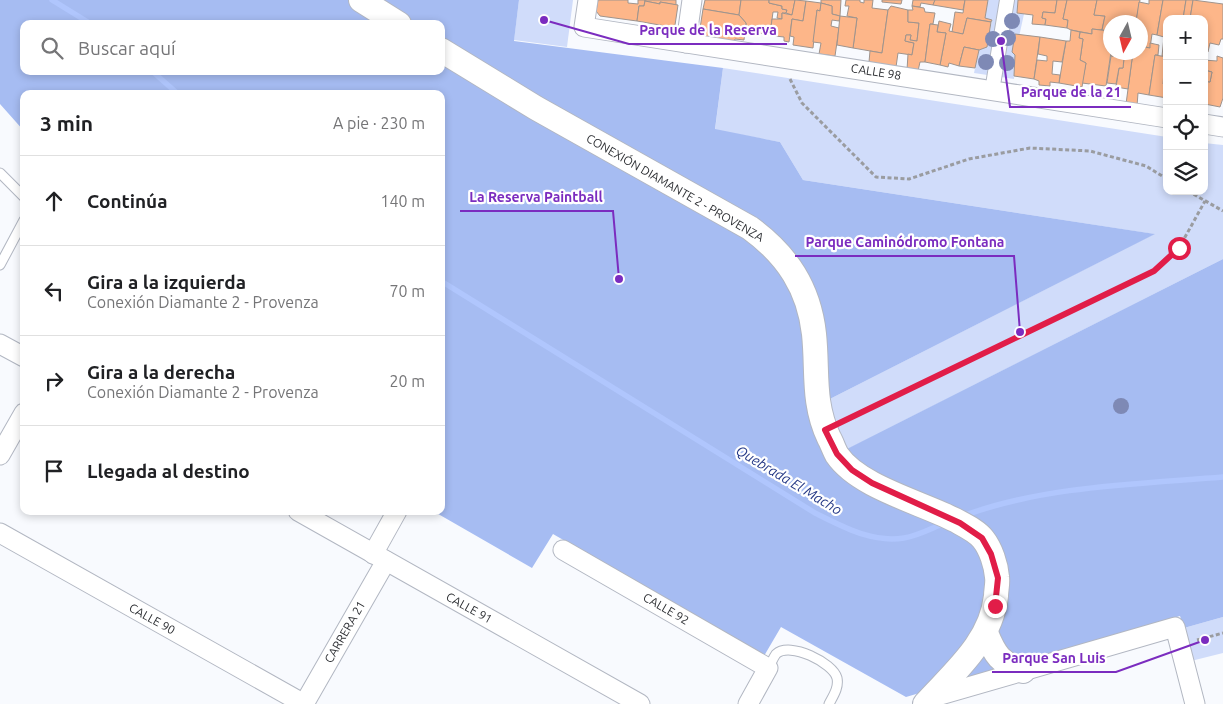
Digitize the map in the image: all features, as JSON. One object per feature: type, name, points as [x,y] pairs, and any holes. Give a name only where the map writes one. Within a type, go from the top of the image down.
[{"type":"street","points":[[361,0],[393,20]]},
{"type":"street","name":"CALLE 98","points":[[588,0],[584,27],[1163,117]]},
{"type":"street","points":[[686,43],[692,0]]},
{"type":"street","points":[[992,91],[1007,0]]},
{"type":"street","name":"CONEXIÓN DIAMANTE 2 - PROVENZA","points":[[445,52],[543,112],[750,228],[769,243],[784,259],[796,276],[812,315],[815,384],[818,405],[825,430],[837,454],[852,470],[872,483],[968,527],[982,538],[991,554],[998,578],[995,606],[986,633],[974,651],[928,701]]},
{"type":"street","points":[[1208,125],[1223,127]]},
{"type":"street","points":[[0,344],[20,355]]},
{"type":"street","points":[[0,455],[20,420]]},
{"type":"street","name":"CALLE 91","points":[[305,515],[640,704]]},
{"type":"street","name":"CARRERA 21","points":[[304,704],[379,557],[395,515]]},
{"type":"street","name":"CALLE 90","points":[[0,533],[304,704]]},
{"type":"street","name":"CALLE 92","points":[[563,550],[768,668]]},
{"type":"street","points":[[928,701],[1175,627],[1195,704]]},
{"type":"street","points":[[986,633],[999,659],[1023,671]]},
{"type":"street","points":[[748,704],[768,668]]},
{"type":"lane","points":[[0,173],[20,193]]},
{"type":"lane","points":[[0,265],[20,228]]},
{"type":"lane","points":[[768,668],[777,654],[785,650],[799,650],[819,660],[834,672],[837,679],[837,690],[829,704]]},
{"type":"path","points":[[780,58],[802,104],[876,176],[909,179],[969,159],[1030,148],[1090,151],[1146,166],[1163,177]]},
{"type":"path","points":[[1195,195],[1223,211]]},
{"type":"path","points":[[825,430],[1154,271],[1179,248],[1205,201]]},
{"type":"path","points":[[1180,645],[1223,633]]},
{"type":"shaded area","points":[[0,0],[519,0],[514,41],[723,68],[715,129],[780,142],[803,180],[1155,234],[818,405],[837,454],[1223,259],[1223,617],[1184,628],[1180,616],[906,697],[781,627],[764,656],[553,534],[532,568],[440,515],[445,515],[445,90],[20,90],[20,126],[0,104]]},
{"type":"shaded area","points":[[519,0],[573,0],[567,47],[514,40]]},
{"type":"shaded area","points":[[988,0],[1018,0],[1017,13],[1024,14],[1015,55],[1014,79],[974,73],[979,50],[987,47],[992,20],[985,18]]},
{"type":"shaded area","points":[[723,68],[1163,136],[1163,195],[1208,195],[1208,143],[1223,145],[1223,259],[838,454],[445,98],[445,90],[441,90],[441,75],[445,75],[818,405],[1154,234],[803,180],[780,142],[715,130]]},
{"type":"shaded area","points":[[1223,617],[1223,653],[1191,661],[1184,628]]},
{"type":"building","points":[[598,0],[628,0],[628,3],[638,4],[638,0],[645,0],[644,6],[639,6],[637,21],[600,16],[596,11]]},
{"type":"building","points":[[645,0],[676,0],[676,5],[660,2],[660,4]]},
{"type":"building","points":[[705,0],[741,0],[739,15],[703,9]]},
{"type":"building","points":[[741,0],[769,0],[769,3],[782,6],[782,9],[787,10],[786,13],[782,13],[782,19],[777,18],[778,12],[773,12],[771,27],[775,28],[775,36],[759,33],[758,36],[745,35],[746,23],[739,15]]},
{"type":"building","points":[[769,0],[795,0],[792,15],[786,13],[787,10],[782,9],[782,6],[769,3]]},
{"type":"building","points":[[795,0],[806,1],[803,21],[792,19],[789,42],[784,41],[784,37],[775,36],[775,28],[771,27],[772,19],[782,19],[782,13],[792,15]]},
{"type":"building","points":[[821,0],[841,0],[840,16],[832,14],[832,6],[821,3]]},
{"type":"building","points":[[846,0],[860,0],[860,2],[864,3],[864,0],[873,0],[872,8],[888,10],[882,53],[853,48],[857,18],[847,16],[849,6],[845,6]]},
{"type":"building","points":[[882,0],[902,0],[901,4],[882,2]]},
{"type":"building","points":[[913,0],[935,0],[933,5],[921,3],[920,7],[912,6]]},
{"type":"building","points":[[935,0],[965,0],[963,10],[933,5]]},
{"type":"building","points":[[965,0],[988,0],[985,18],[992,20],[991,22],[967,18],[963,34],[952,32],[955,12],[963,13]]},
{"type":"building","points":[[1018,0],[1057,0],[1055,13],[1043,12],[1042,18],[1046,19],[1045,25],[1032,24],[1033,15],[1017,13]]},
{"type":"building","points":[[1057,0],[1067,0],[1063,19],[1068,20],[1067,28],[1045,25],[1046,19],[1042,18],[1043,12],[1055,13]]},
{"type":"building","points":[[1067,0],[1097,0],[1094,15],[1103,16],[1102,30],[1092,29],[1092,34],[1071,30],[1067,28],[1068,20],[1063,19]]},
{"type":"building","points":[[1097,0],[1140,0],[1137,15],[1094,15]]},
{"type":"building","points":[[1149,0],[1163,0],[1157,35],[1152,34],[1150,48],[1148,48],[1148,15],[1137,15],[1139,2],[1149,4]]},
{"type":"building","points":[[1163,0],[1186,0],[1184,15],[1163,15],[1163,37],[1157,35]]},
{"type":"building","points":[[1186,0],[1193,0],[1191,15],[1184,15]]},
{"type":"building","points":[[1193,0],[1223,4],[1223,39],[1221,39],[1219,45],[1210,43],[1208,52],[1208,15],[1191,15]]},
{"type":"building","points":[[645,1],[678,5],[675,25],[671,27],[637,21],[639,6],[644,6]]},
{"type":"building","points":[[806,1],[821,3],[820,11],[817,10],[813,48],[793,45],[794,37],[790,36],[792,19],[803,21]]},
{"type":"building","points":[[821,3],[832,6],[832,14],[840,16],[839,21],[832,20],[831,26],[839,28],[835,56],[819,54],[821,43],[813,42],[817,10],[820,11]]},
{"type":"building","points":[[891,6],[908,10],[908,22],[919,23],[917,41],[910,40],[911,35],[906,35],[905,41],[914,43],[912,55],[898,53],[896,67],[869,62],[870,51],[882,53],[888,10]]},
{"type":"building","points":[[912,6],[924,8],[925,12],[935,13],[933,24],[930,24],[925,62],[920,62],[918,71],[907,70],[908,54],[912,55],[914,43],[905,41],[906,35],[911,35],[910,40],[917,41],[919,23],[908,22],[908,10],[913,10]]},
{"type":"building","points":[[703,9],[739,15],[746,23],[744,40],[735,39],[734,42],[699,35]]},
{"type":"building","points":[[840,16],[857,18],[853,48],[837,45]]},
{"type":"building","points":[[967,18],[991,22],[987,47],[979,50],[964,47],[959,66],[949,63],[948,67],[940,65],[946,33],[937,32],[939,21],[951,24],[949,31],[963,34]]},
{"type":"building","points":[[930,24],[938,25],[937,32],[946,33],[940,65],[925,62]]},
{"type":"building","points":[[1092,29],[1103,30],[1103,60],[1110,60],[1106,86],[1082,83],[1086,63],[1080,60],[1083,39],[1079,38],[1080,32],[1092,34]]},
{"type":"building","points":[[1071,30],[1080,32],[1079,38],[1083,39],[1080,60],[1086,63],[1082,87],[1059,83],[1066,41],[1070,41]]},
{"type":"building","points":[[1015,34],[1040,37],[1034,79],[1014,76],[1015,55],[1012,52]]},
{"type":"building","points":[[1040,37],[1066,41],[1062,62],[1053,61],[1052,74],[1060,75],[1059,83],[1050,82],[1050,86],[1039,85],[1039,81],[1034,79],[1037,60],[1047,61],[1047,56],[1038,54]]},
{"type":"building","points":[[1150,43],[1159,45],[1158,55],[1155,55],[1149,95],[1138,93],[1137,106],[1126,104],[1132,60],[1148,60],[1148,48],[1150,48]]},
{"type":"building","points":[[964,47],[979,50],[975,68],[959,66]]},
{"type":"building","points":[[1155,55],[1163,56],[1163,97],[1149,95]]},
{"type":"building","points":[[1217,56],[1223,58],[1223,98],[1220,107],[1208,105],[1208,82],[1210,82],[1212,72],[1208,71],[1208,60],[1217,61]]},
{"type":"building","points":[[1110,60],[1124,60],[1123,68],[1119,68],[1116,84],[1107,83]]},
{"type":"building","points":[[1124,60],[1132,60],[1128,89],[1116,87],[1119,68],[1123,68]]},
{"type":"building","points":[[1208,71],[1212,72],[1210,82],[1208,82]]},
{"type":"waterway","name":"Quebrada El Macho","points":[[52,0],[84,20]]},
{"type":"waterway","name":"Quebrada El Macho","points":[[157,75],[173,90]]},
{"type":"waterway","name":"Quebrada El Macho","points":[[445,283],[815,513],[836,524],[869,536],[892,539],[914,536],[945,523]]},
{"type":"waterway","name":"Quebrada El Macho","points":[[963,516],[1025,498],[1058,492],[1223,477]]},
{"type":"place","name":"Parque de la Reserva","points":[[544,20]]},
{"type":"place","name":"Parque de la 21","points":[[1001,41]]},
{"type":"place","name":"La Reserva Paintball","points":[[619,279]]},
{"type":"place","name":"Parque Caminódromo Fontana","points":[[1020,332]]},
{"type":"place","name":"Parque San Luis","points":[[1205,640]]},
{"type":"route","points":[[995,606],[998,578],[991,554],[982,538],[968,527],[872,483],[852,470],[837,454],[825,430],[1154,271],[1179,248]]}]
